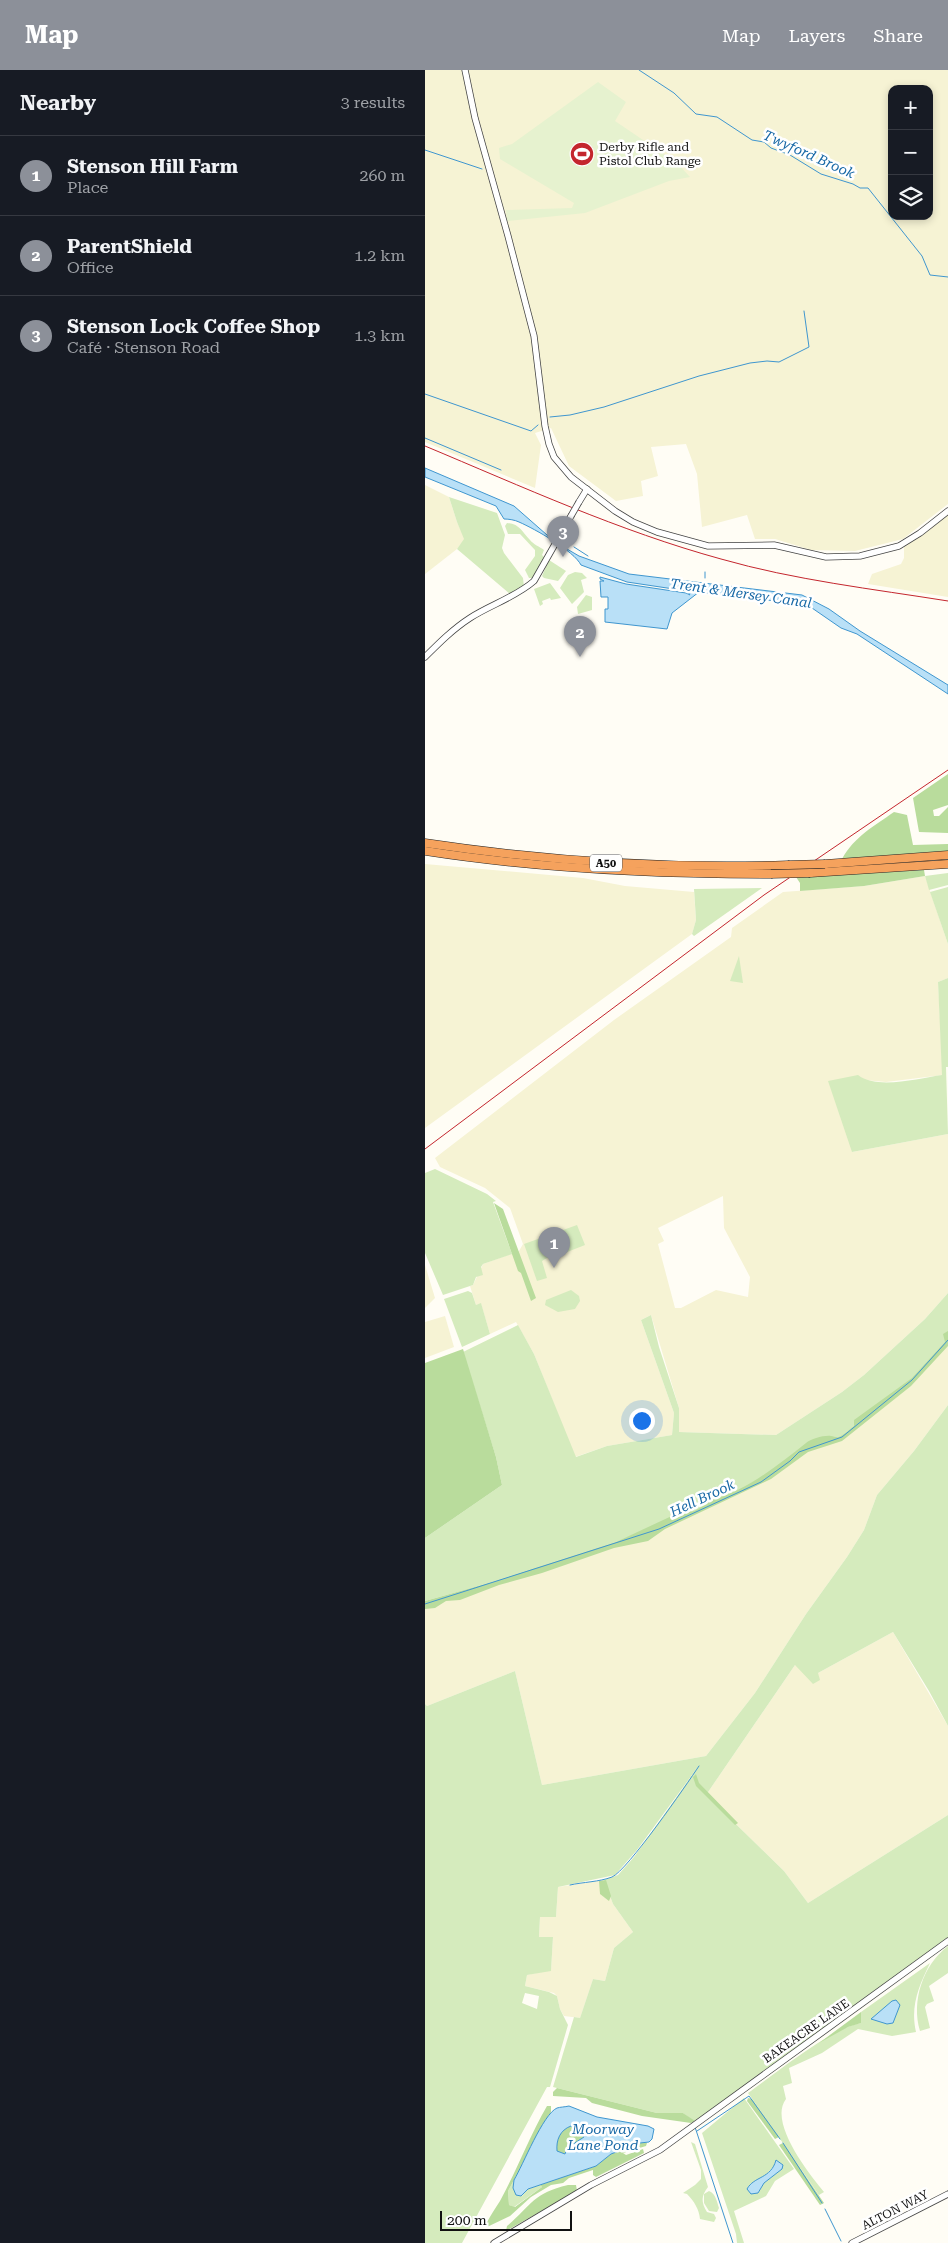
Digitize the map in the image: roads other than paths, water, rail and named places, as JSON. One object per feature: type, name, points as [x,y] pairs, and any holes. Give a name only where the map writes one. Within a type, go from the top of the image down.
[{"type":"highway","name":"A50","points":[[425,843],[483,852],[585,862],[666,866],[825,864],[948,855]]},
{"type":"highway","name":"A50","points":[[425,851],[477,859],[565,868],[665,873],[810,873],[948,864]]},
{"type":"street","points":[[465,70],[475,118],[534,336],[549,444],[560,466],[587,489],[633,522],[657,532],[707,546],[774,545],[826,557],[861,556],[899,546],[920,533],[948,511]]},
{"type":"street","points":[[425,657],[453,630],[470,618],[531,584],[587,489]]},
{"type":"street","name":"BAKEACRE LANE","points":[[493,2243],[591,2185],[660,2150],[948,1941]]},
{"type":"street","name":"ALTON WAY","points":[[851,2243],[948,2194]]},
{"type":"water","points":[[425,468],[514,506],[555,542],[519,522],[504,519],[496,506],[425,477]]},
{"type":"water","name":"Trent & Mersey Canal","points":[[555,542],[579,556],[629,574],[802,595],[829,609],[860,631],[948,685],[948,694],[857,634],[841,628],[812,608],[801,604],[699,592],[672,613],[667,629],[605,622],[605,609],[608,609],[608,597],[601,597],[600,581],[604,581],[600,577],[626,584],[690,595],[687,591],[627,582],[581,565],[571,553]]},
{"type":"water","points":[[896,2000],[900,2005],[893,2023],[887,2024],[871,2019],[892,2001]]},
{"type":"water","name":"Moorway Lane Pond","points":[[569,2106],[597,2117],[648,2126],[654,2129],[652,2139],[649,2142],[640,2143],[611,2154],[596,2166],[528,2189],[521,2196],[516,2195],[513,2188],[514,2180],[540,2129],[557,2108]],"holes":[[[571,2126],[581,2131],[584,2137],[567,2148],[565,2154],[557,2151],[558,2139],[564,2130]]]},
{"type":"water","points":[[776,2160],[783,2165],[782,2169],[764,2183],[758,2193],[751,2194],[747,2189],[770,2171]]},
{"type":"waterway","name":"Twyford Brook","points":[[639,70],[674,93],[696,114],[717,117],[752,140],[764,142],[771,148],[790,155],[821,174],[860,188],[868,188],[922,256],[930,275],[948,277]]},
{"type":"waterway","points":[[425,150],[482,169]]},
{"type":"waterway","points":[[550,417],[570,415],[604,407],[699,376],[750,363],[779,362],[809,347],[804,311]]},
{"type":"waterway","points":[[425,394],[531,431],[538,425]]},
{"type":"waterway","points":[[425,438],[501,470]]},
{"type":"waterway","points":[[574,547],[588,556]]},
{"type":"waterway","name":"Trent & Mersey Canal","points":[[705,572],[705,578]]},
{"type":"waterway","name":"Hell Brook","points":[[425,1604],[659,1529],[761,1482],[799,1452],[842,1437],[912,1380],[948,1340]]},
{"type":"waterway","points":[[570,1885],[607,1879],[620,1871],[657,1826],[699,1766]]},
{"type":"waterway","points":[[697,2131],[749,2096],[780,2139]]},
{"type":"waterway","points":[[695,2127],[733,2243]]},
{"type":"waterway","points":[[783,2143],[822,2203]]},
{"type":"waterway","points":[[825,2209],[841,2241]]},
{"type":"railway","points":[[425,446],[608,522],[683,548],[777,573],[948,601]]},
{"type":"railway","points":[[425,1149],[764,895],[948,770]]},
{"type":"place","name":"Derby Rifle and Pistol Club Range","points":[[582,154]]},
{"type":"place","name":"Stenson Lock Coffee Shop","points":[[563,557]]},
{"type":"place","name":"ParentShield","points":[[580,657]]},
{"type":"place","name":"Stenson Hill Farm","points":[[554,1268]]}]
